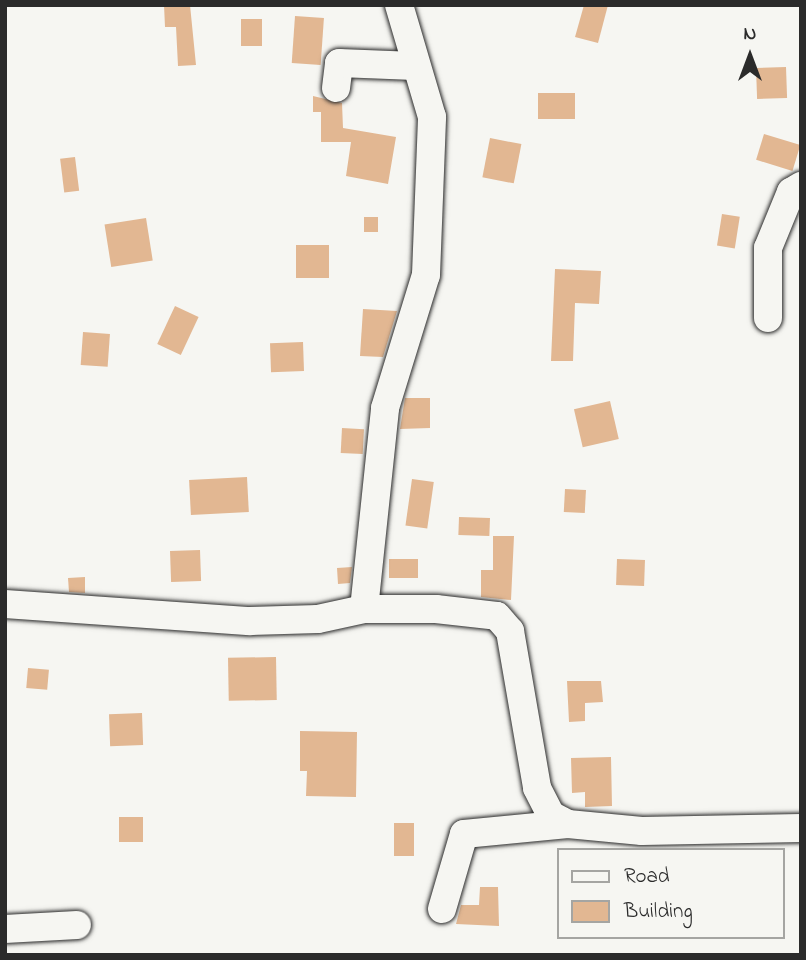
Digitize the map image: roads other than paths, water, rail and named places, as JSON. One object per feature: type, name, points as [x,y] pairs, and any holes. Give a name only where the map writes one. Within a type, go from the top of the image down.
[{"type":"street","points":[[364,609],[374,481],[386,408],[426,275],[432,117],[399,5]]},
{"type":"street","points":[[336,88],[340,63],[415,66]]},
{"type":"street","points":[[768,318],[768,248],[791,192],[801,186]]},
{"type":"street","points":[[5,604],[250,621],[318,619],[364,609],[436,609],[497,616],[510,631],[537,788],[551,815],[568,824]]},
{"type":"street","points":[[442,909],[464,834],[568,824],[642,831],[801,828]]},
{"type":"street","points":[[5,929],[77,925]]}]
